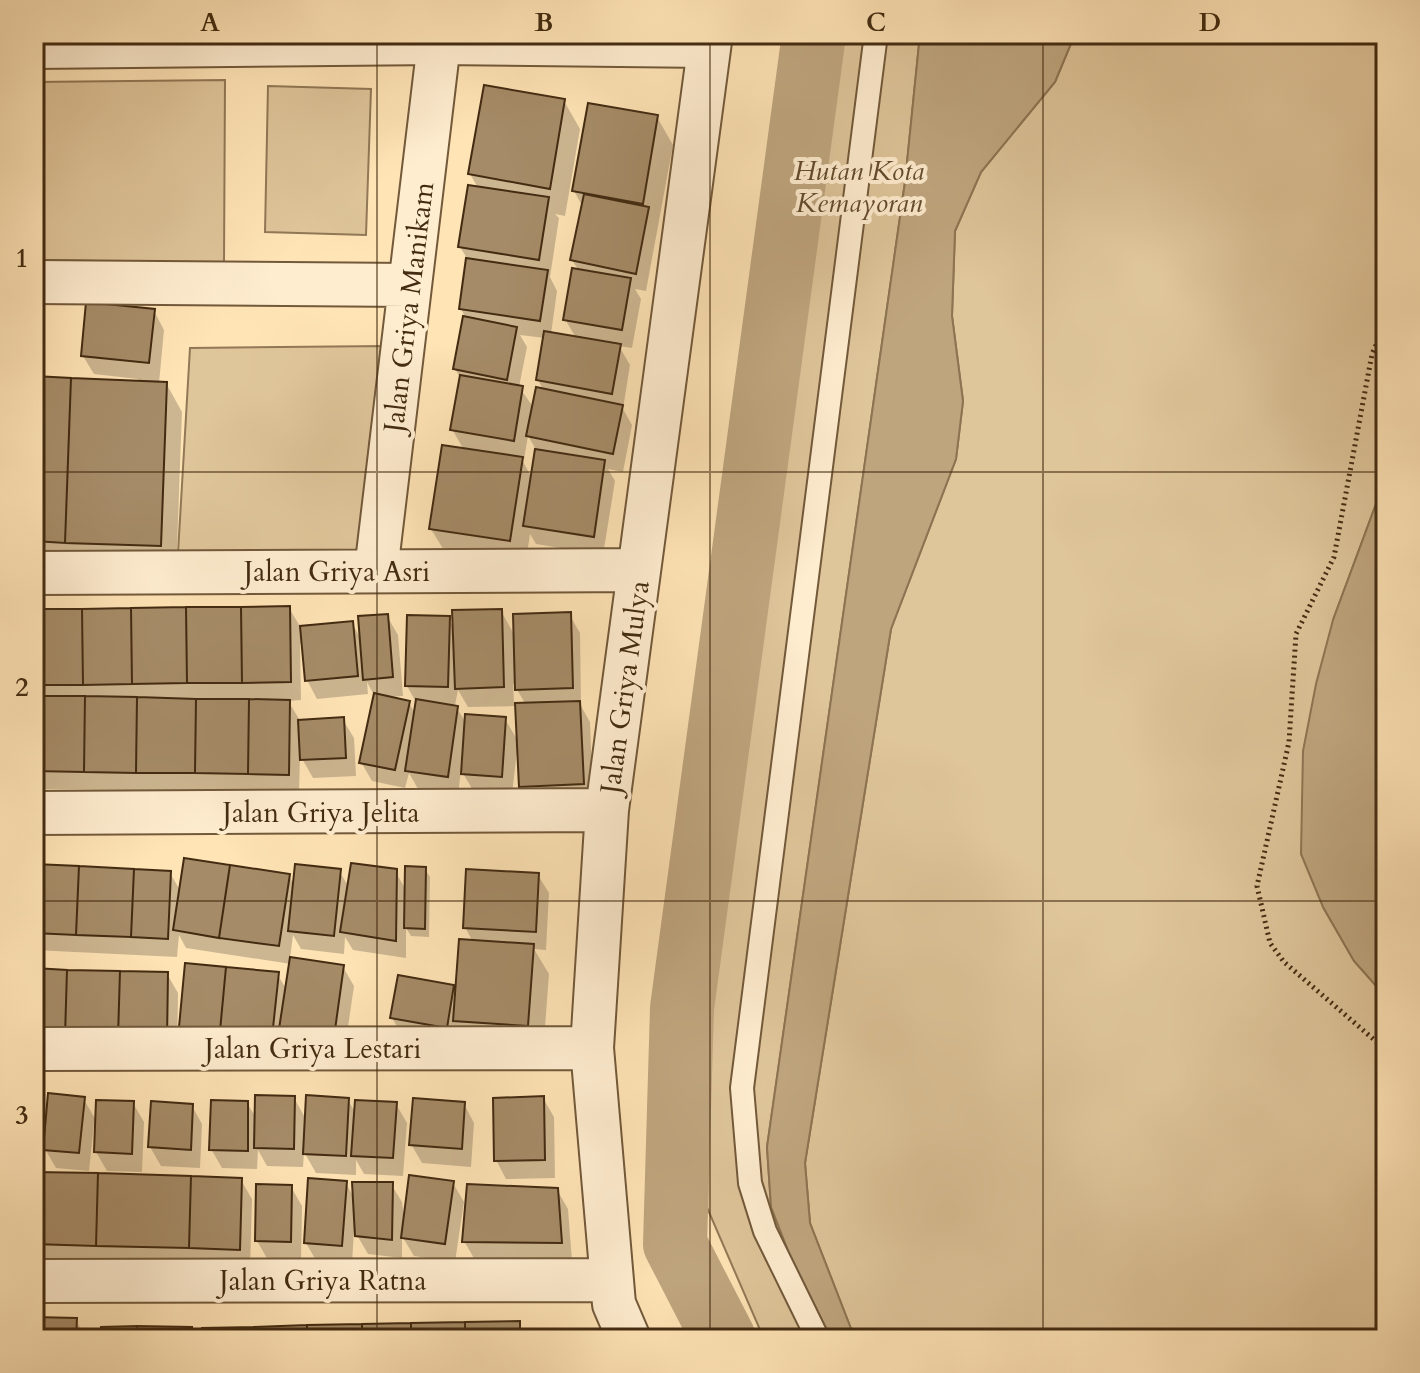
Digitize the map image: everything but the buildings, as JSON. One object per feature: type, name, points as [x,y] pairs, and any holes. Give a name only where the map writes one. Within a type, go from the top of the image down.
[{"type":"street","points":[[34,47],[710,40]]},
{"type":"street","name":"Jalan Griya Mulya","points":[[629,1339],[614,1304],[592,1048],[607,810],[710,40]]},
{"type":"street","name":"Jalan Griya Manikam","points":[[376,571],[439,43]]},
{"type":"street","points":[[34,282],[410,285]]},
{"type":"street","name":"Jalan Griya Asri","points":[[34,573],[639,570]]},
{"type":"street","name":"Jalan Griya Jelita","points":[[34,813],[607,810]]},
{"type":"street","name":"Jalan Griya Lestari","points":[[34,1049],[592,1048]]},
{"type":"street","name":"Jalan Griya Ratna","points":[[34,1281],[612,1280]]},
{"type":"lane","points":[[818,1339],[765,1231],[750,1183],[742,1088],[876,34]]},
{"type":"path","points":[[1386,323],[1372,354],[1334,557],[1296,634],[1289,742],[1257,886],[1270,943],[1284,962],[1386,1050]]},
{"type":"green space","name":"Hutan Kota Kemayoran","points":[[835,34],[920,34],[905,182],[767,1147],[771,1207],[789,1253],[831,1339],[764,1339],[702,1196],[695,1089]]},
{"type":"green space","points":[[1075,34],[1386,34],[1386,477],[1333,620],[1323,907],[1354,961],[1386,997],[1386,1339],[855,1339],[810,1223],[805,1163],[891,629],[956,459],[963,401],[952,316],[955,231],[981,172],[1055,82]]},
{"type":"green space","points":[[225,80],[224,263],[34,260],[34,82]]},
{"type":"green space","points":[[268,86],[371,89],[366,235],[265,232]]},
{"type":"green space","points":[[386,346],[356,559],[178,553],[190,348]]},
{"type":"shaded area","points":[[920,34],[1075,34],[1055,82],[981,172],[955,231],[952,316],[963,401],[956,459],[891,629],[805,1163],[810,1223],[855,1339],[831,1339],[789,1253],[771,1207],[767,1147],[905,182]]},
{"type":"shaded area","points":[[1386,477],[1386,997],[1354,961],[1323,907],[1301,854],[1303,751],[1316,684],[1333,620]]},
{"type":"waterway","points":[[724,1339],[675,1244],[682,1008],[814,34]]}]
